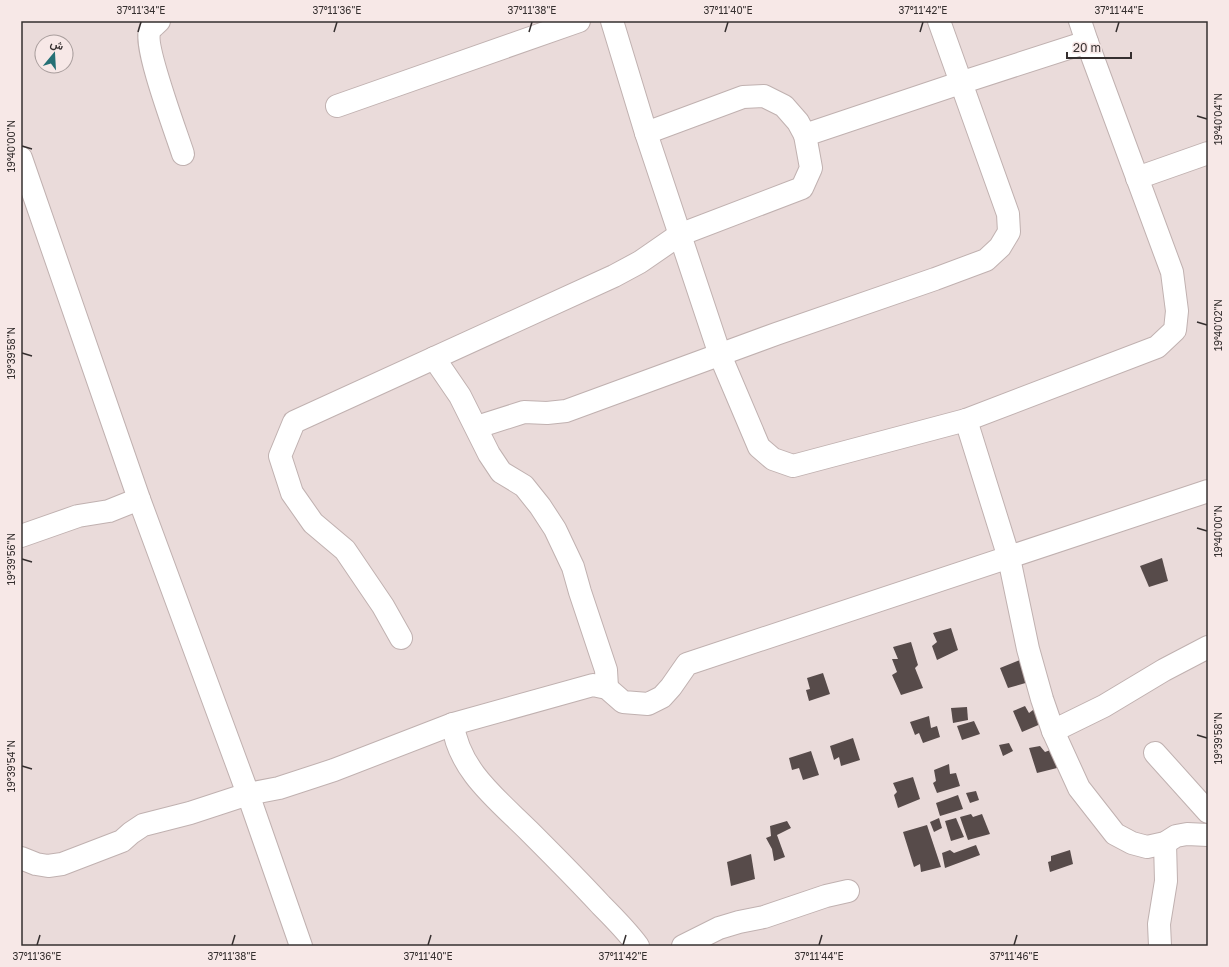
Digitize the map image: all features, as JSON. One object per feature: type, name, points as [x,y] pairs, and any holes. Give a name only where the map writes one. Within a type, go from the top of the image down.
[{"type":"street","points":[[158,21],[150,31],[150,44],[156,69],[183,154]]},
{"type":"street","points":[[337,106],[579,21]]},
{"type":"street","points":[[612,21],[646,134],[720,355],[759,447],[773,459],[794,466],[966,420],[1158,347],[1175,330],[1177,311],[1172,272],[1080,21]]},
{"type":"street","points":[[477,427],[524,412],[547,414],[566,411],[986,260],[1000,247],[1009,232],[1008,214],[939,21]]},
{"type":"street","points":[[805,135],[1087,42]]},
{"type":"street","points":[[401,638],[383,606],[345,550],[313,523],[292,493],[280,456],[294,422],[614,276],[640,262],[679,235],[802,188],[811,168],[805,135],[798,122],[784,106],[764,96],[743,97],[646,134]]},
{"type":"street","points":[[1137,178],[1208,153]]},
{"type":"street","points":[[21,158],[139,499],[248,794],[301,946]]},
{"type":"street","points":[[434,358],[460,396],[477,427],[489,454],[501,472],[524,486],[540,506],[555,529],[573,567],[606,670],[607,688]]},
{"type":"street","points":[[966,420],[1009,558],[1028,648],[1042,699],[1053,731],[1079,788],[1115,834],[1132,843],[1147,847],[1165,843],[1176,836],[1187,834],[1208,835]]},
{"type":"street","points":[[21,858],[36,864],[48,866],[62,864],[122,841],[143,825],[190,813],[248,794],[279,788],[334,770],[453,724],[593,686],[607,688],[623,702],[648,704],[662,698],[687,664],[1208,491]]},
{"type":"street","points":[[21,536],[78,516],[108,511],[139,499]]},
{"type":"street","points":[[1053,731],[1104,706],[1164,670],[1208,648]]},
{"type":"street","points":[[453,724],[454,737],[460,751],[482,786],[590,893],[638,946]]},
{"type":"street","points":[[1155,753],[1208,812]]},
{"type":"street","points":[[1160,946],[1159,924],[1166,881],[1165,843]]},
{"type":"street","points":[[683,946],[719,928],[764,917],[826,896],[848,891]]},
{"type":"building","points":[[1162,558],[1168,581],[1149,587],[1140,566]]},
{"type":"building","points":[[951,628],[958,650],[937,660],[932,646],[937,642],[933,633]]},
{"type":"building","points":[[911,642],[918,665],[915,668],[923,688],[901,695],[892,675],[897,672],[892,659],[898,659],[893,647]]},
{"type":"building","points":[[1020,660],[1029,682],[1008,688],[1000,668]]},
{"type":"building","points":[[823,673],[830,694],[809,701],[806,690],[810,689],[807,678]]},
{"type":"building","points":[[1025,706],[1029,713],[1037,707],[1043,723],[1022,732],[1013,711]]},
{"type":"building","points":[[967,707],[968,720],[953,723],[951,708]]},
{"type":"building","points":[[929,716],[931,728],[937,726],[940,737],[923,743],[919,733],[915,735],[910,722]]},
{"type":"building","points":[[974,721],[980,734],[962,740],[957,726]]},
{"type":"building","points":[[853,738],[860,760],[841,766],[839,757],[834,760],[830,746]]},
{"type":"building","points":[[1009,743],[1013,751],[1003,756],[999,745]]},
{"type":"building","points":[[1040,746],[1045,752],[1053,749],[1057,768],[1037,773],[1029,748]]},
{"type":"building","points":[[811,751],[819,775],[803,780],[799,768],[792,770],[789,758]]},
{"type":"building","points":[[949,764],[950,774],[956,773],[960,786],[937,793],[933,783],[936,781],[934,770]]},
{"type":"building","points":[[913,777],[920,799],[898,808],[894,795],[897,792],[893,783]]},
{"type":"building","points":[[976,791],[979,800],[970,803],[966,793]]},
{"type":"building","points":[[958,795],[963,809],[940,816],[936,803]]},
{"type":"building","points":[[971,814],[973,817],[982,814],[990,834],[968,840],[960,817]]},
{"type":"building","points":[[939,818],[942,828],[934,832],[930,822]]},
{"type":"building","points":[[956,818],[964,837],[951,841],[945,821]]},
{"type":"building","points":[[787,821],[791,828],[777,835],[785,857],[774,861],[772,849],[766,838],[771,836],[770,826]]},
{"type":"building","points":[[927,825],[941,867],[921,872],[920,864],[914,867],[903,832]]},
{"type":"building","points":[[976,845],[980,855],[945,868],[942,853],[950,850],[954,853]]},
{"type":"building","points":[[1070,850],[1073,864],[1050,872],[1048,862],[1051,861],[1051,856]]},
{"type":"building","points":[[751,854],[755,879],[731,886],[727,862]]}]
